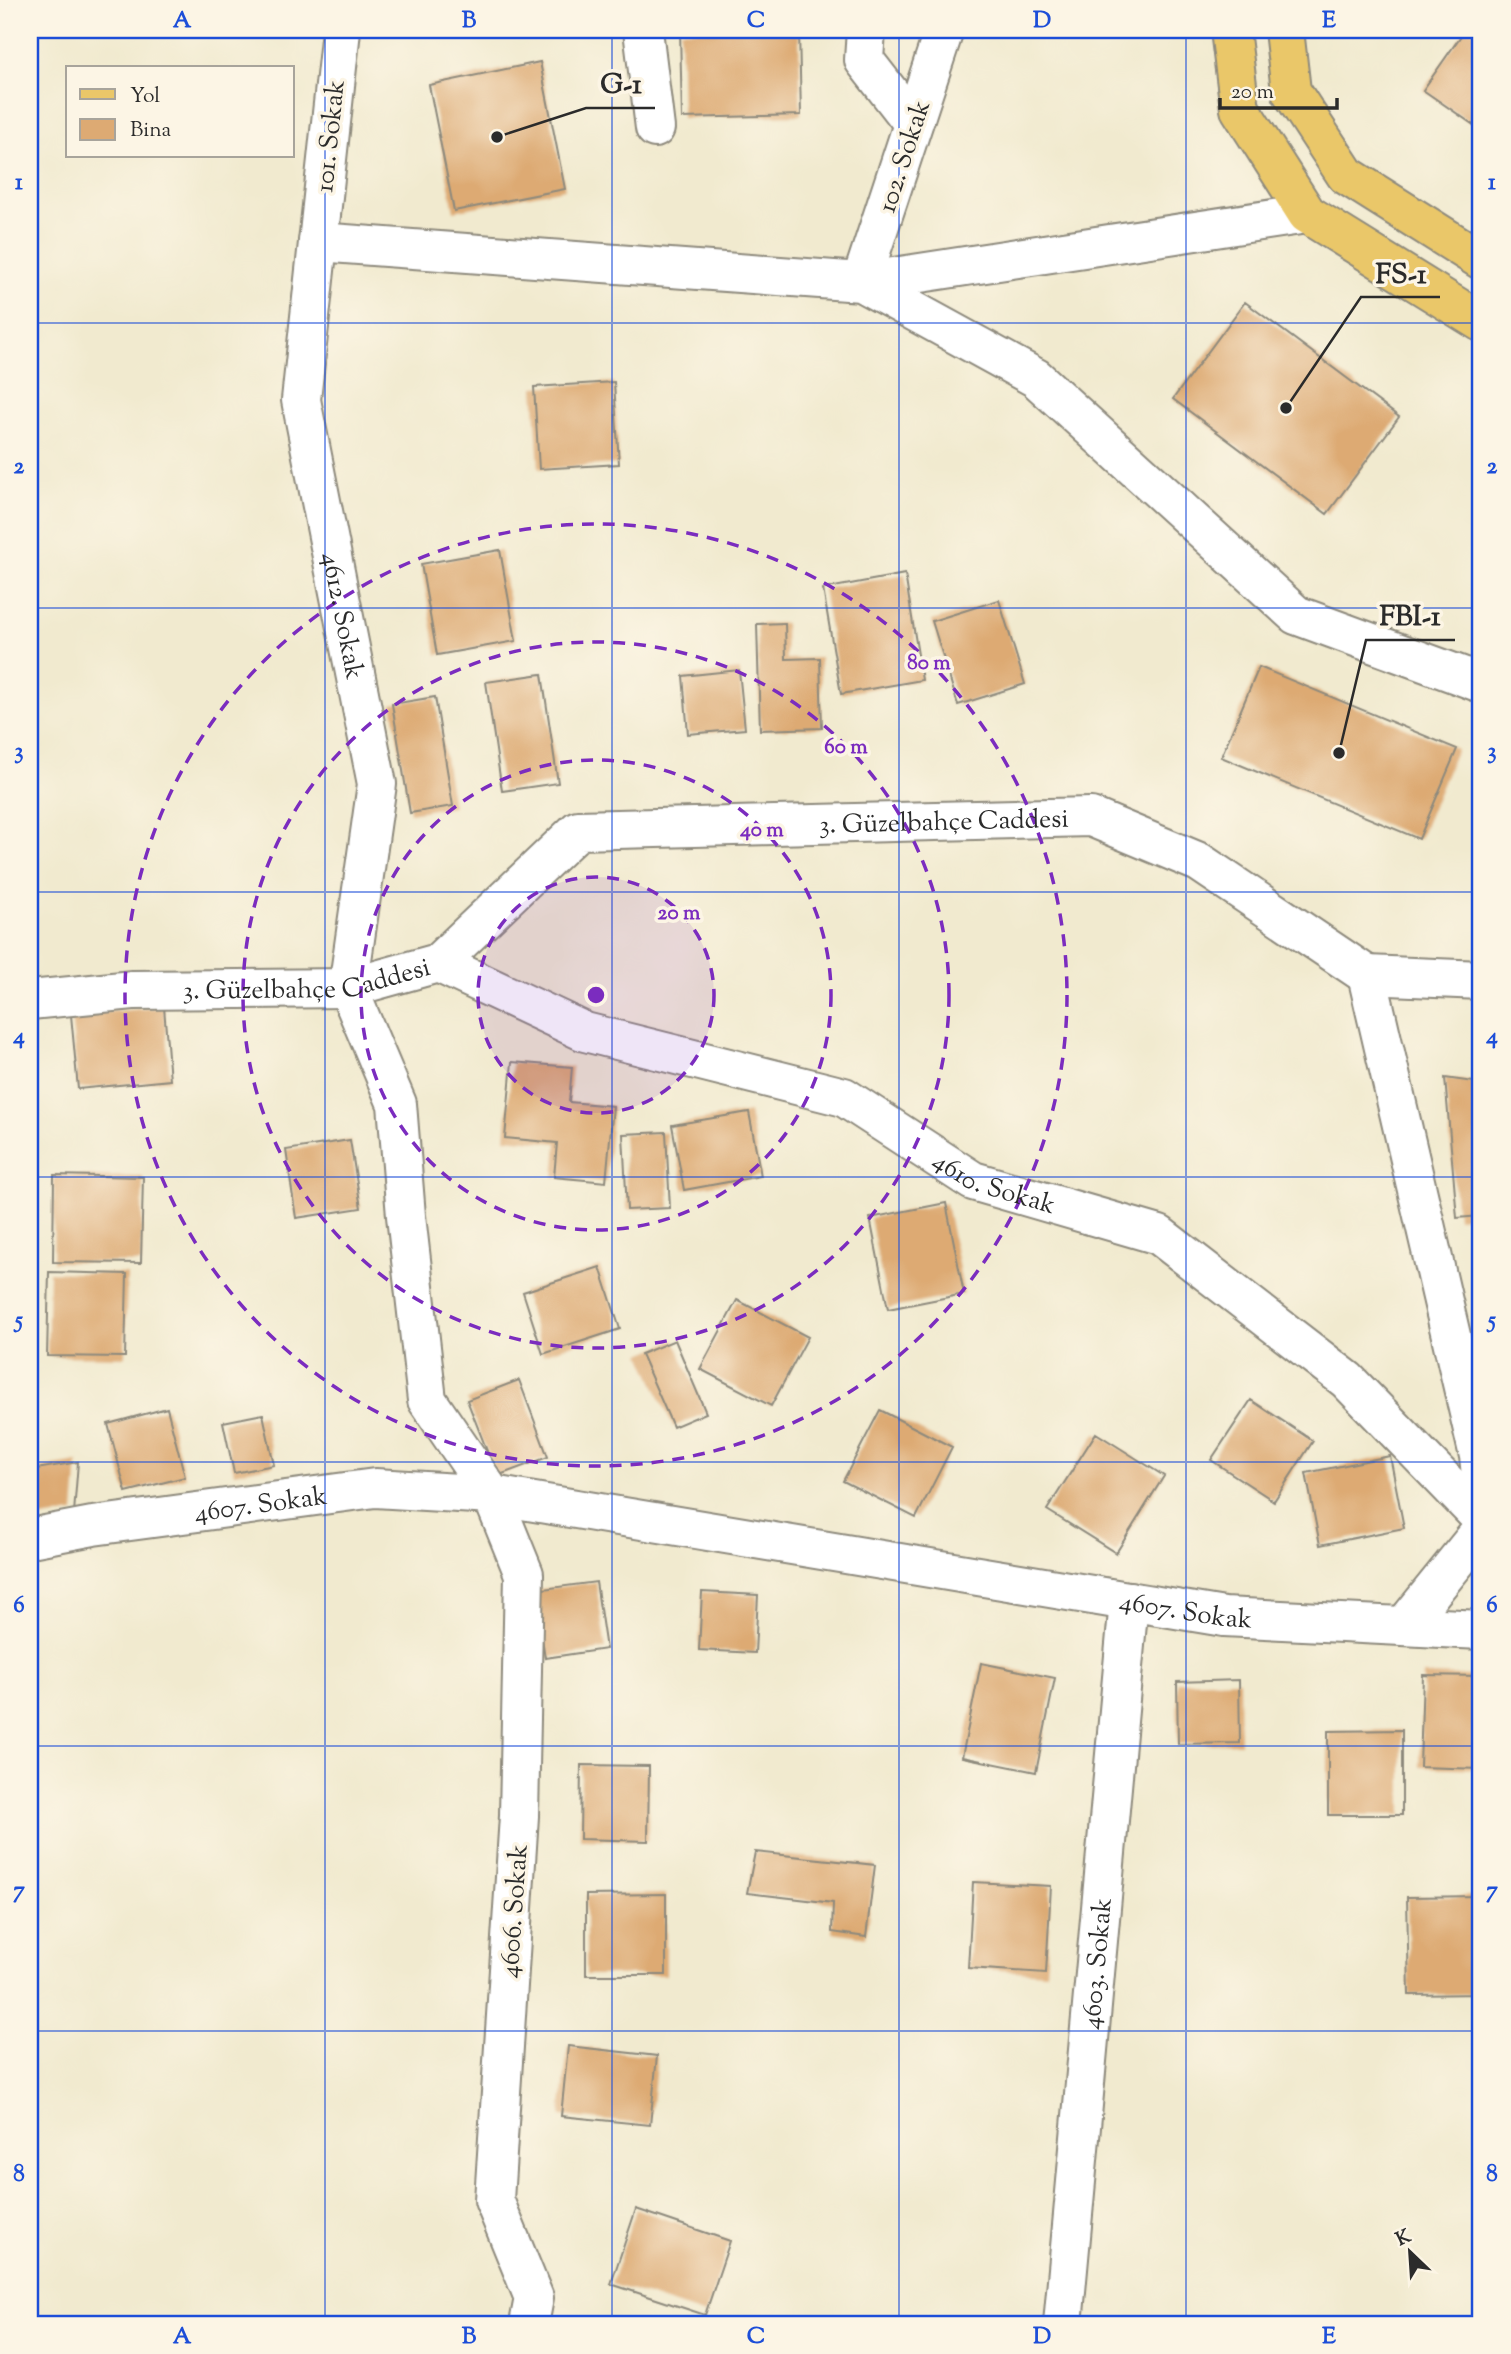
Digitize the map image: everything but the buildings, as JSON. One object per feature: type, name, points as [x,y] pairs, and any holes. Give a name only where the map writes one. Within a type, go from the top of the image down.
[{"type":"main road","points":[[1230,30],[1240,109],[1307,214],[1481,322]]},
{"type":"main road","points":[[1284,30],[1291,90],[1346,176],[1481,260]]},
{"type":"street","name":"101. Sokak","points":[[318,242],[341,30]]},
{"type":"street","points":[[643,30],[655,128]]},
{"type":"street","points":[[866,30],[864,60],[914,123]]},
{"type":"street","name":"102. Sokak","points":[[861,282],[944,30]]},
{"type":"street","points":[[318,242],[861,282],[1307,214]]},
{"type":"street","name":"4612. Sokak","points":[[318,242],[301,400],[377,784],[348,988]]},
{"type":"street","points":[[861,282],[1036,377],[1296,615],[1481,682]]},
{"type":"street","name":"3. Güzelbahçe Caddesi","points":[[30,1000],[133,990],[348,988],[438,963],[578,830],[1091,817],[1199,862],[1367,975]]},
{"type":"street","name":"4610. Sokak","points":[[438,963],[585,1032],[844,1097],[973,1181],[1159,1235],[1347,1380],[1481,1518]]},
{"type":"street","points":[[1480,1464],[1367,975],[1481,980]]},
{"type":"street","name":"4606. Sokak","points":[[348,988],[397,1104],[406,1216],[427,1400],[492,1495],[524,1574],[519,1816],[494,2200],[534,2298],[529,2324]]},
{"type":"street","points":[[1480,1464],[1481,1403]]},
{"type":"street","name":"4607. Sokak","points":[[30,1538],[93,1526],[375,1488],[492,1495],[1224,1617],[1481,1630]]},
{"type":"street","points":[[1404,1626],[1481,1531]]},
{"type":"street","name":"4603. Sokak","points":[[1063,2324],[1129,1601]]},
{"type":"place","name":"G-1","points":[[497,137]]},
{"type":"place","name":"FS-1","points":[[1286,408]]},
{"type":"place","name":"FBI-1","points":[[1339,753]]}]
